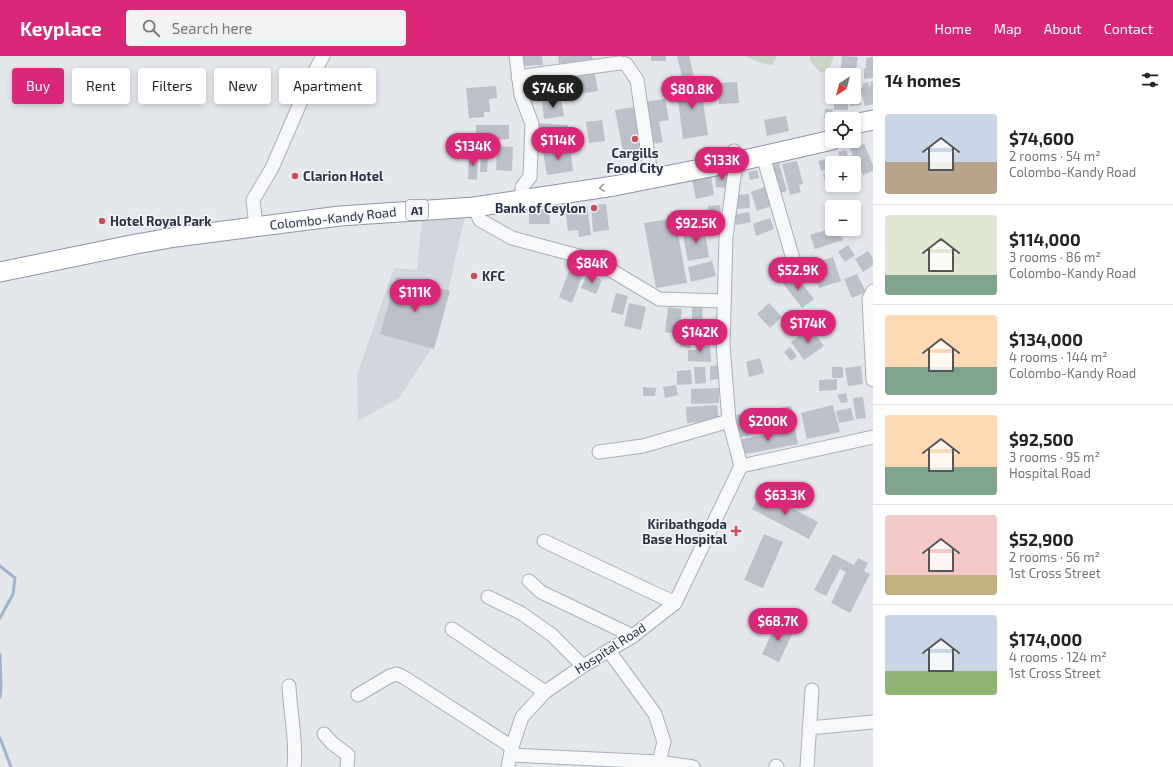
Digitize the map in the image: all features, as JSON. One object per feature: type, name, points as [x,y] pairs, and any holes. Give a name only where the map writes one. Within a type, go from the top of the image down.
[{"type":"highway","points":[[861,123],[873,120]]},
{"type":"highway","name":"Colombo-Kandy Road","points":[[0,272],[255,220],[345,204],[616,186],[735,157],[825,131]]},
{"type":"highway","points":[[861,135],[873,132]]},
{"type":"highway","name":"Colombo-Kandy Road","points":[[0,261],[174,225],[474,207],[522,193],[650,168],[735,157],[763,156],[825,142]]},
{"type":"street","points":[[255,220],[255,196],[272,168],[311,78],[323,56]]},
{"type":"street","points":[[516,56],[521,95],[532,124],[530,177],[522,193]]},
{"type":"street","points":[[518,77],[619,63],[626,64],[637,80],[650,168]]},
{"type":"street","points":[[763,156],[794,262]]},
{"type":"street","points":[[735,157],[726,238],[723,345],[729,421],[741,466],[873,436]]},
{"type":"street","points":[[474,207],[480,220],[512,238],[594,260],[659,299],[724,301]]},
{"type":"street","points":[[873,291],[869,299],[873,380]]},
{"type":"street","points":[[599,452],[643,446],[729,421]]},
{"type":"street","name":"Hospital Road","points":[[510,756],[522,717],[545,692],[583,666],[633,636],[675,602],[741,466]]},
{"type":"street","points":[[544,541],[675,602]]},
{"type":"street","points":[[529,582],[540,592],[633,636]]},
{"type":"street","points":[[488,597],[520,613],[552,636],[583,666]]},
{"type":"street","points":[[452,629],[545,692]]},
{"type":"street","points":[[609,651],[655,714],[664,742],[659,762]]},
{"type":"street","points":[[358,695],[390,676],[397,674],[405,678],[510,756],[659,762],[693,767]]},
{"type":"street","points":[[289,686],[290,707],[296,747],[294,767]]},
{"type":"street","points":[[807,767],[812,690]]},
{"type":"street","points":[[809,728],[873,722]]},
{"type":"street","points":[[324,734],[332,743],[348,755],[347,767]]},
{"type":"shaded area","points":[[465,216],[437,340],[399,398],[358,421],[357,375],[394,268],[417,270],[422,217]]},
{"type":"green space","points":[[745,56],[777,56],[772,65],[761,63]]},
{"type":"green space","points":[[810,56],[834,56],[829,68],[825,68],[825,72],[821,73],[810,61]]},
{"type":"building","points":[[519,56],[542,56],[543,65],[520,66]]},
{"type":"building","points":[[558,56],[592,56],[593,60],[559,64]]},
{"type":"building","points":[[651,56],[666,56],[666,61],[651,61]]},
{"type":"building","points":[[677,56],[689,56],[694,77],[683,80]]},
{"type":"building","points":[[842,56],[858,57],[856,68],[841,68]]},
{"type":"building","points":[[873,57],[873,78],[864,79],[866,58]]},
{"type":"building","points":[[594,69],[598,91],[577,94],[573,73]]},
{"type":"building","points":[[556,76],[559,95],[534,98],[532,78]]},
{"type":"building","points":[[700,81],[708,135],[683,139],[676,84]]},
{"type":"building","points":[[873,81],[873,104],[865,106],[861,88],[863,87],[862,84],[868,82],[869,86],[871,85],[870,82]]},
{"type":"building","points":[[737,82],[739,103],[719,104],[718,83]]},
{"type":"building","points":[[496,86],[497,98],[489,99],[490,112],[484,112],[484,117],[469,118],[466,88]]},
{"type":"building","points":[[561,99],[564,116],[544,119],[542,102]]},
{"type":"building","points":[[665,99],[669,120],[659,122],[663,142],[651,144],[644,102]]},
{"type":"building","points":[[834,104],[848,104],[848,110],[834,110]]},
{"type":"building","points":[[850,104],[861,104],[861,105],[850,106]]},
{"type":"building","points":[[635,107],[643,149],[623,152],[615,110]]},
{"type":"building","points":[[825,109],[833,109],[833,112],[825,112],[824,119]]},
{"type":"building","points":[[786,116],[789,131],[767,136],[764,120]]},
{"type":"building","points":[[602,120],[605,141],[589,143],[586,122]]},
{"type":"building","points":[[535,123],[568,125],[567,144],[534,142]]},
{"type":"building","points":[[476,125],[509,125],[509,139],[496,140],[496,149],[476,149]]},
{"type":"building","points":[[864,144],[873,165],[873,171],[863,175],[861,171],[861,156],[850,156],[853,155],[850,148],[861,148],[861,145]]},
{"type":"building","points":[[497,146],[513,147],[512,171],[496,170]]},
{"type":"building","points":[[570,147],[573,171],[547,175],[543,151]]},
{"type":"building","points":[[846,150],[848,156],[839,156],[838,152]]},
{"type":"building","points":[[481,154],[488,154],[487,172],[480,172]]},
{"type":"building","points":[[469,155],[478,155],[477,180],[468,179]]},
{"type":"building","points":[[825,159],[825,170],[821,171],[818,161]]},
{"type":"building","points":[[797,161],[803,184],[799,185],[801,192],[790,195],[782,164]]},
{"type":"building","points":[[779,163],[787,191],[777,194],[769,166]]},
{"type":"building","points":[[757,170],[759,178],[750,180],[748,172]]},
{"type":"building","points":[[715,174],[728,174],[727,188],[716,187]]},
{"type":"building","points":[[711,176],[714,195],[696,199],[692,180]]},
{"type":"building","points":[[768,186],[774,205],[757,211],[751,192]]},
{"type":"building","points":[[749,194],[750,208],[737,209],[736,195]]},
{"type":"building","points":[[606,204],[609,230],[593,232],[591,205]]},
{"type":"building","points":[[587,205],[591,235],[579,237],[578,230],[568,231],[565,208]]},
{"type":"building","points":[[720,205],[722,220],[710,221],[708,206]]},
{"type":"building","points":[[549,209],[550,224],[529,224],[529,210]]},
{"type":"building","points":[[749,212],[751,222],[736,225],[734,215]]},
{"type":"building","points":[[675,218],[687,283],[656,288],[644,223]]},
{"type":"building","points":[[770,218],[774,229],[756,236],[753,224]]},
{"type":"building","points":[[704,227],[709,257],[688,261],[682,230]]},
{"type":"building","points":[[825,230],[825,236],[842,236],[843,240],[815,249],[810,235]]},
{"type":"building","points":[[848,245],[855,255],[845,262],[838,252]]},
{"type":"building","points":[[868,251],[873,258],[873,265],[863,272],[855,259]]},
{"type":"building","points":[[833,257],[841,281],[819,288],[811,264]]},
{"type":"building","points":[[712,261],[716,276],[691,282],[688,267]]},
{"type":"building","points":[[569,271],[582,277],[572,303],[559,297]]},
{"type":"building","points":[[587,274],[602,280],[596,294],[581,288]]},
{"type":"building","points":[[795,274],[814,299],[802,308],[783,283]]},
{"type":"building","points":[[857,274],[866,292],[852,298],[844,279]]},
{"type":"building","points":[[396,277],[450,291],[434,349],[380,334]]},
{"type":"building","points":[[616,293],[628,296],[623,315],[611,312]]},
{"type":"building","points":[[629,303],[646,307],[641,330],[624,326]]},
{"type":"building","points":[[692,303],[703,303],[702,323],[692,323]]},
{"type":"building","points":[[769,303],[782,317],[770,328],[757,314]]},
{"type":"building","points":[[668,307],[682,309],[679,334],[665,332]]},
{"type":"building","points":[[796,310],[801,317],[790,326],[784,319]]},
{"type":"building","points":[[807,313],[815,320],[806,330],[799,323]]},
{"type":"building","points":[[811,328],[824,346],[804,360],[791,342]]},
{"type":"building","points":[[682,338],[692,340],[690,349],[680,346]]},
{"type":"building","points":[[696,343],[710,343],[711,362],[688,361],[688,350],[696,350]]},
{"type":"building","points":[[790,347],[797,356],[791,361],[784,352]]},
{"type":"building","points":[[760,358],[764,373],[749,377],[746,362]]},
{"type":"building","points":[[721,365],[721,379],[710,380],[710,366]]},
{"type":"building","points":[[861,366],[863,384],[848,386],[845,368]]},
{"type":"building","points":[[694,367],[705,367],[706,383],[695,384]]},
{"type":"building","points":[[832,367],[843,367],[843,378],[832,378]]},
{"type":"building","points":[[691,370],[692,384],[677,385],[677,371]]},
{"type":"building","points":[[837,379],[837,390],[819,391],[819,380]]},
{"type":"building","points":[[676,385],[678,395],[665,398],[663,387]]},
{"type":"building","points":[[643,387],[656,388],[655,396],[643,396]]},
{"type":"building","points":[[719,388],[719,403],[691,404],[691,389]]},
{"type":"building","points":[[846,393],[848,402],[841,403],[837,395]]},
{"type":"building","points":[[863,397],[866,418],[856,419],[853,398]]},
{"type":"building","points":[[717,405],[719,421],[687,423],[686,407]]},
{"type":"building","points":[[833,405],[840,432],[807,439],[801,413]]},
{"type":"building","points":[[791,406],[794,421],[748,428],[749,436],[740,437],[736,415]]},
{"type":"building","points":[[851,408],[854,420],[839,423],[836,411]]},
{"type":"building","points":[[795,429],[798,444],[741,455],[738,440]]},
{"type":"building","points":[[761,492],[818,522],[809,539],[752,509]]},
{"type":"building","points":[[764,534],[783,542],[763,588],[744,580]]},
{"type":"building","points":[[833,554],[854,565],[858,558],[868,563],[864,571],[870,574],[850,613],[831,603],[846,572],[840,569],[826,596],[814,590]]},
{"type":"building","points":[[777,622],[794,630],[779,662],[762,654]]},
{"type":"waterway","points":[[0,566],[15,578],[13,594],[0,618]]},
{"type":"waterway","points":[[0,654],[0,697]]},
{"type":"waterway","points":[[0,738],[11,767]]},
{"type":"place","name":"Cargills Food City","points":[[635,139]]},
{"type":"place","name":"Clarion Hotel","points":[[295,176]]},
{"type":"place","name":"Bank of Ceylon","points":[[594,208]]},
{"type":"place","name":"Hotel Royal Park","points":[[102,221]]},
{"type":"place","name":"KFC","points":[[474,276]]},
{"type":"place","name":"Kiribathgoda Base Hospital","points":[[736,531]]}]
